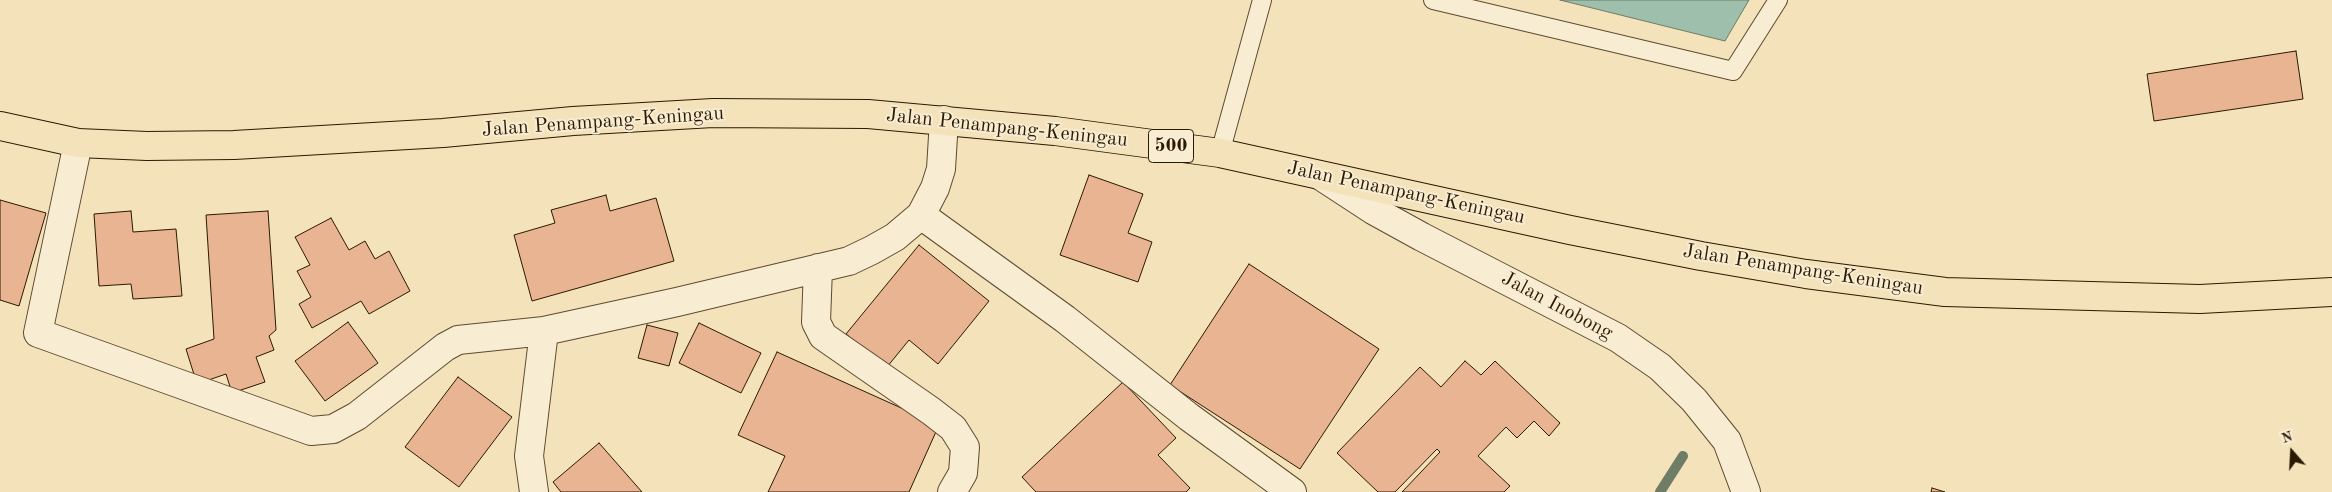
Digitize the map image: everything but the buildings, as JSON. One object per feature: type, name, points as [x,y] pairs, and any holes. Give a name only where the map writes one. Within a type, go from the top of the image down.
[{"type":"main road","name":"Jalan Penampang-Keningau","points":[[0,126],[78,143],[147,146],[234,146],[443,133],[573,121],[713,113],[868,114],[1055,131],[1220,153],[1570,230],[1701,256],[1806,274],[1945,292],[2200,299],[2332,292]]},
{"type":"street","points":[[78,143],[38,333],[310,431],[333,429],[357,416],[445,347],[458,340],[544,330],[849,261],[872,250],[895,237],[921,214],[935,188],[941,169],[944,120]]},
{"type":"street","name":"Jalan Inobong","points":[[1318,174],[1373,210],[1422,237],[1618,338],[1660,367],[1694,400],[1727,441],[1746,492]]},
{"type":"street","points":[[921,214],[1065,319],[1189,418],[1292,492]]},
{"type":"street","points":[[818,268],[816,322],[823,336],[838,349],[903,390],[953,428],[965,447],[963,473],[952,492]]},
{"type":"street","points":[[534,492],[529,456],[544,330]]},
{"type":"lane","points":[[1220,153],[1262,0]]},
{"type":"lane","points":[[1433,0],[1733,71],[1778,0]]},
{"type":"shaded area","points":[[1560,0],[1749,0],[1725,41]]},
{"type":"waterway","points":[[1660,492],[1683,456]]}]
